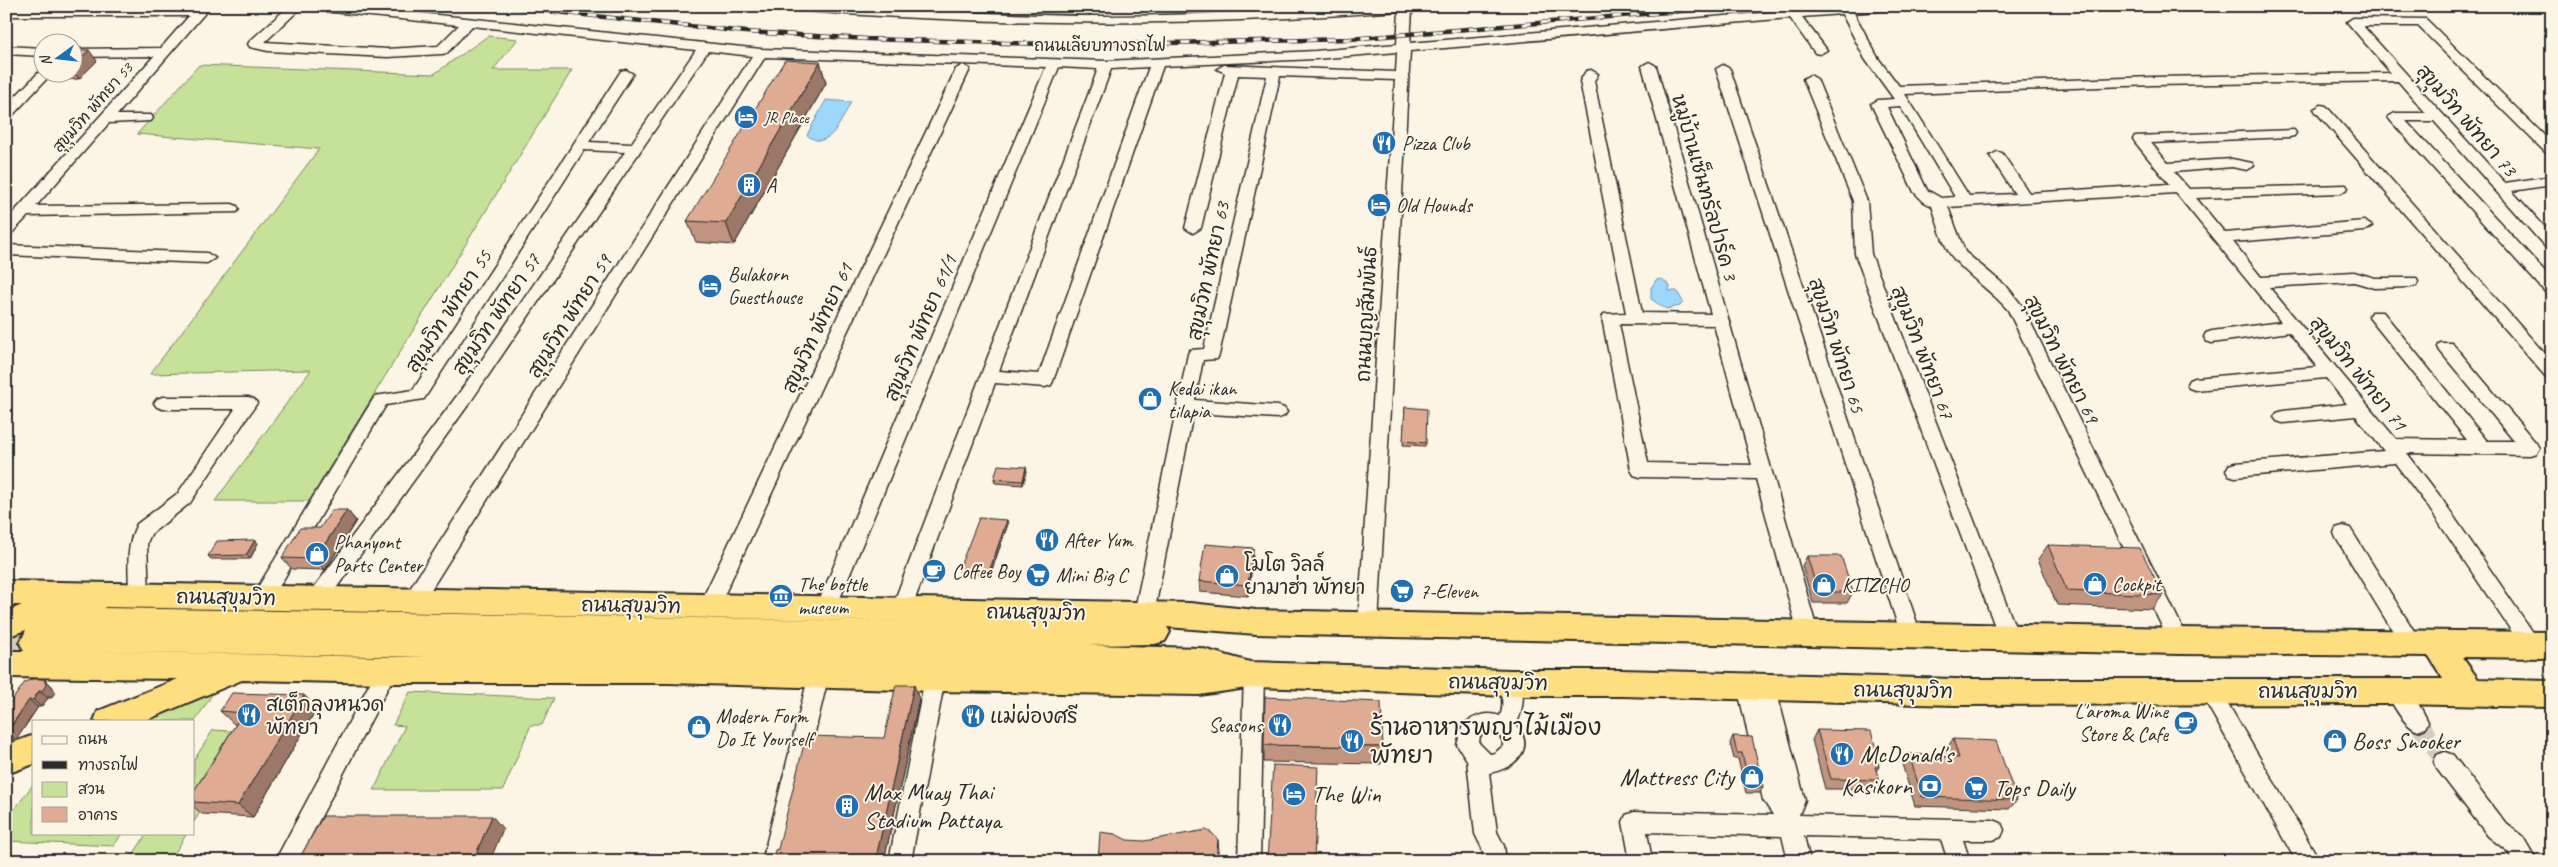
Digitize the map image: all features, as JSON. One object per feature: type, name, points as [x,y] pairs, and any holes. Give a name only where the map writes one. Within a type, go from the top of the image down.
[{"type":"highway","name":"ถนนสุขุมวิท","points":[[6,593],[75,618],[856,652],[1200,661],[1254,674]]},
{"type":"highway","name":"ถนนสุขุมวิท","points":[[75,618],[134,596],[1190,615],[1256,622],[2179,642],[2424,645],[2541,644]]},
{"type":"highway","points":[[84,664],[39,650],[35,642],[37,635],[60,612],[75,606],[134,596]]},
{"type":"highway","name":"ถนนสุขุมวิท","points":[[75,618],[907,635],[1192,631],[1256,622]]},
{"type":"highway","points":[[6,625],[75,618]]},
{"type":"highway","points":[[2424,645],[2469,692]]},
{"type":"highway","name":"ถนนสุขุมวิท","points":[[6,664],[244,666],[387,670],[668,670],[935,678],[1199,682],[1254,674],[1511,683],[1622,683],[1956,692],[2396,691],[2552,694]]},
{"type":"highway","points":[[113,720],[173,697],[244,666]]},
{"type":"highway","points":[[6,760],[32,750]]},
{"type":"street","points":[[297,6],[255,44],[268,47],[387,53],[442,50],[467,24]]},
{"type":"street","name":"ถนนเลียบทางรถไฟ","points":[[313,6],[467,24],[761,53],[1106,65],[1405,48],[1887,6]]},
{"type":"street","name":"ถนนเลียบทางรถไฟ","points":[[791,6],[849,12],[1084,20],[1234,19],[1410,7]]},
{"type":"street","name":"ถนนบุญสัมพันธ์","points":[[1368,624],[1403,76],[1410,7]]},
{"type":"street","points":[[6,12],[202,9]]},
{"type":"street","name":"สุขุมวิท พัทยา 53","points":[[6,231],[202,9]]},
{"type":"street","points":[[1846,10],[1872,59],[1904,102],[1965,202]]},
{"type":"street","points":[[1794,15],[1820,50]]},
{"type":"street","name":"สุขุมวิท พัทยา 73","points":[[2552,151],[2421,22],[2353,22],[2552,245]]},
{"type":"street","name":"สุขุมวิท พัทยา 57","points":[[317,599],[464,397],[704,48]]},
{"type":"street","points":[[6,50],[32,51]]},
{"type":"street","points":[[82,52],[164,52]]},
{"type":"street","name":"สุขุมวิท พัทยา 59","points":[[413,601],[761,53]]},
{"type":"street","points":[[1197,61],[1232,71],[1403,76]]},
{"type":"street","points":[[989,376],[1045,381],[1157,63]]},
{"type":"street","name":"สุขุมวิท พัทยา 61/1","points":[[826,608],[1054,64]]},
{"type":"street","points":[[901,610],[1106,65]]},
{"type":"street","name":"หมู่บ้านเซ็นทรัลปาร์ค 3","points":[[1649,66],[1808,633]]},
{"type":"street","name":"สุขุมวิท พัทยา 61","points":[[709,606],[963,69]]},
{"type":"street","name":"สุขุมวิท พัทยา 65","points":[[1723,69],[1910,635]]},
{"type":"street","points":[[1193,228],[1232,71]]},
{"type":"street","name":"สุขุมวิท พัทยา 63","points":[[1144,614],[1196,354],[1211,354],[1275,71]]},
{"type":"street","name":"สุขุมวิท พัทยา 55","points":[[262,598],[380,400],[418,395],[626,74]]},
{"type":"street","points":[[1591,74],[1587,81],[1634,318]]},
{"type":"street","points":[[1895,90],[2164,80],[2402,77]]},
{"type":"street","name":"สุขุมวิท พัทยา 67","points":[[1810,79],[1860,201],[1863,254],[2009,637]]},
{"type":"street","points":[[6,114],[37,82]]},
{"type":"street","points":[[1904,102],[1878,104],[1922,192],[1929,199],[1939,203],[2183,191],[2341,188]]},
{"type":"street","points":[[2321,109],[2552,373]]},
{"type":"street","points":[[2437,117],[2395,116],[2552,289]]},
{"type":"street","points":[[105,119],[146,118]]},
{"type":"street","name":"สุขุมวิท พัทยา 71","points":[[2290,133],[2140,139],[2395,451],[2541,644]]},
{"type":"street","points":[[579,146],[634,148]]},
{"type":"street","points":[[1997,156],[2025,198]]},
{"type":"street","points":[[2164,168],[2232,163],[2247,166]]},
{"type":"street","points":[[2500,188],[2548,184]]},
{"type":"street","name":"สุขุมวิท พัทยา 69","points":[[1939,203],[1953,245],[1960,256],[2002,292],[2015,307],[2179,642]]},
{"type":"street","points":[[24,211],[232,209]]},
{"type":"street","points":[[2221,238],[2364,226]]},
{"type":"street","points":[[6,250],[207,258]]},
{"type":"street","points":[[2257,282],[2354,277],[2375,283],[2410,282]]},
{"type":"street","points":[[2377,316],[2482,447]]},
{"type":"street","points":[[1720,320],[1610,318],[1640,470],[1763,472]]},
{"type":"street","points":[[2212,337],[2293,326]]},
{"type":"street","points":[[2236,470],[2395,451],[2482,447],[2530,448],[2446,347]]},
{"type":"street","points":[[2195,384],[2330,372]]},
{"type":"street","points":[[134,596],[138,543],[144,529],[184,498],[248,402],[163,403]]},
{"type":"street","points":[[1186,406],[1278,412]]},
{"type":"street","points":[[2283,417],[2361,409]]},
{"type":"street","points":[[2343,532],[2424,645]]},
{"type":"street","points":[[286,861],[387,670]]},
{"type":"street","points":[[774,861],[819,674]]},
{"type":"street","points":[[1249,861],[1254,674]]},
{"type":"street","points":[[900,861],[935,678]]},
{"type":"street","points":[[1505,727],[1513,710],[1511,683]]},
{"type":"street","points":[[1756,686],[1774,800],[1789,822],[1799,861]]},
{"type":"street","points":[[2210,691],[2264,787],[2309,861]]},
{"type":"street","points":[[2396,691],[2418,722]]},
{"type":"street","points":[[1482,723],[1497,723],[1505,727],[1513,738],[1514,751],[1505,761],[1499,763],[1484,762],[1477,758],[1468,745],[1470,732],[1482,723]]},
{"type":"street","points":[[1477,758],[1486,834],[1493,846],[1495,861]]},
{"type":"street","points":[[2445,762],[2496,829],[2515,844],[2526,861]]},
{"type":"street","points":[[1481,793],[1499,763]]},
{"type":"street","points":[[1641,861],[1634,822],[1789,822],[1993,830]]},
{"type":"street","points":[[1948,828],[1959,861]]},
{"type":"green space","points":[[904,6],[1050,6],[1049,9]]},
{"type":"green space","points":[[488,36],[518,39],[493,70],[572,70],[309,501],[215,501],[311,370],[150,374],[319,149],[137,134],[199,65],[434,74]]},
{"type":"green space","points":[[410,692],[554,698],[542,725],[531,725],[503,790],[374,790],[405,726],[393,725]]},
{"type":"green space","points":[[213,693],[195,721],[146,720]]},
{"type":"green space","points":[[213,730],[250,732],[195,820],[195,758]]},
{"type":"green space","points":[[32,786],[32,834],[121,834],[114,846],[6,841],[6,821]]},
{"type":"green space","points":[[146,834],[186,834],[170,861],[129,861]]},
{"type":"water","points":[[826,100],[851,102],[834,131],[822,140],[815,140],[807,135]]},
{"type":"water","points":[[1662,279],[1670,286],[1669,291],[1677,291],[1683,302],[1680,306],[1666,309],[1651,299],[1651,288],[1656,280]]},
{"type":"building","points":[[82,50],[89,50],[82,57]]},
{"type":"building","points":[[785,60],[820,62],[726,223],[687,221]]},
{"type":"building","points":[[1405,407],[1427,409],[1426,443],[1403,441]]},
{"type":"building","points":[[998,465],[1026,467],[1023,481],[994,479]]},
{"type":"building","points":[[332,510],[347,510],[315,559],[282,558],[300,528],[320,528]]},
{"type":"building","points":[[979,518],[1007,520],[989,572],[959,569]]},
{"type":"building","points":[[255,540],[246,555],[208,556],[217,541]]},
{"type":"building","name":"โมโต วิลล์ ยามาฮ่า พัทยา","points":[[1205,544],[1253,548],[1248,585],[1199,581]]},
{"type":"building","points":[[2048,545],[2140,548],[2163,595],[2067,591]]},
{"type":"building","points":[[1807,556],[1841,556],[1853,592],[1818,592]]},
{"type":"building","points":[[32,679],[44,679],[46,685],[33,700],[29,700],[6,733],[6,709],[25,682]]},
{"type":"building","name":"Max Muay Thai Stadium Pattaya","points":[[896,685],[914,685],[876,858],[774,856],[775,850],[778,849],[806,736],[884,738]]},
{"type":"building","points":[[232,693],[304,695],[238,805],[195,802],[195,789],[243,713],[220,711]]},
{"type":"building","points":[[1265,697],[1381,702],[1383,747],[1264,745]]},
{"type":"building","name":"McDonald's","points":[[1817,730],[1871,731],[1878,756],[1876,756],[1879,767],[1875,767],[1879,780],[1831,779]]},
{"type":"building","points":[[1733,736],[1752,737],[1763,787],[1750,787],[1742,753],[1737,753]]},
{"type":"building","points":[[1953,739],[1996,741],[2017,800],[1922,797],[1909,754],[1959,758]]},
{"type":"building","name":"The Win","points":[[1273,765],[1318,767],[1314,861],[1267,861]]},
{"type":"building","points":[[323,816],[492,816],[473,861],[298,861]]},
{"type":"building","points":[[1206,830],[1212,833],[1218,840],[1216,861],[1098,861],[1100,832],[1115,834],[1127,840],[1144,841]]},
{"type":"tunnel","points":[[6,637],[59,638]]},
{"type":"tunnel","points":[[2418,722],[2445,762]]},
{"type":"railway","points":[[499,6],[746,32],[867,39],[1080,45],[1350,39],[1739,6]]},
{"type":"place","name":"JR Place","points":[[746,117]]},
{"type":"place","name":"Pizza Club","points":[[1384,143]]},
{"type":"place","name":"A","points":[[749,185]]},
{"type":"place","name":"Old Hounds","points":[[1379,205]]},
{"type":"place","name":"Bulakorn Guesthouse","points":[[710,286]]},
{"type":"place","name":"Kedai ikan tilapia","points":[[1150,399]]},
{"type":"place","name":"After Yum","points":[[1047,540]]},
{"type":"place","name":"Phanyont Parts Center","points":[[317,554]]},
{"type":"place","name":"Coffee Boy","points":[[934,571]]},
{"type":"place","name":"Mini Big C","points":[[1038,575]]},
{"type":"place","name":"โมโต วิลล์ ยามาฮ่า พัทยา","points":[[1227,576]]},
{"type":"place","name":"Cockpit","points":[[2095,584]]},
{"type":"place","name":"KITZCHO","points":[[1824,585]]},
{"type":"place","name":"7-Eleven","points":[[1402,591]]},
{"type":"place","name":"The bottle museum","points":[[781,596]]},
{"type":"place","name":"สเต็กลุงหนวด พัทยา","points":[[249,715]]},
{"type":"place","name":"แม่ผ่องศรี","points":[[973,716]]},
{"type":"place","name":"L'aroma Wine Store & Cafe","points":[[2186,723]]},
{"type":"place","name":"Seasons","points":[[1280,725]]},
{"type":"place","name":"Modern Form Do It Yourself","points":[[699,727]]},
{"type":"place","name":"ร้านอาหารพญาไม้เมือง พัทยา","points":[[1352,741]]},
{"type":"place","name":"Boss Snooker","points":[[2335,741]]},
{"type":"place","name":"McDonald's","points":[[1842,754]]},
{"type":"place","name":"Mattress City","points":[[1752,777]]},
{"type":"place","name":"Kasikorn","points":[[1930,786]]},
{"type":"place","name":"Tops Daily","points":[[1976,788]]},
{"type":"place","name":"The Win","points":[[1294,794]]},
{"type":"place","name":"Max Muay Thai Stadium Pattaya","points":[[847,806]]}]
